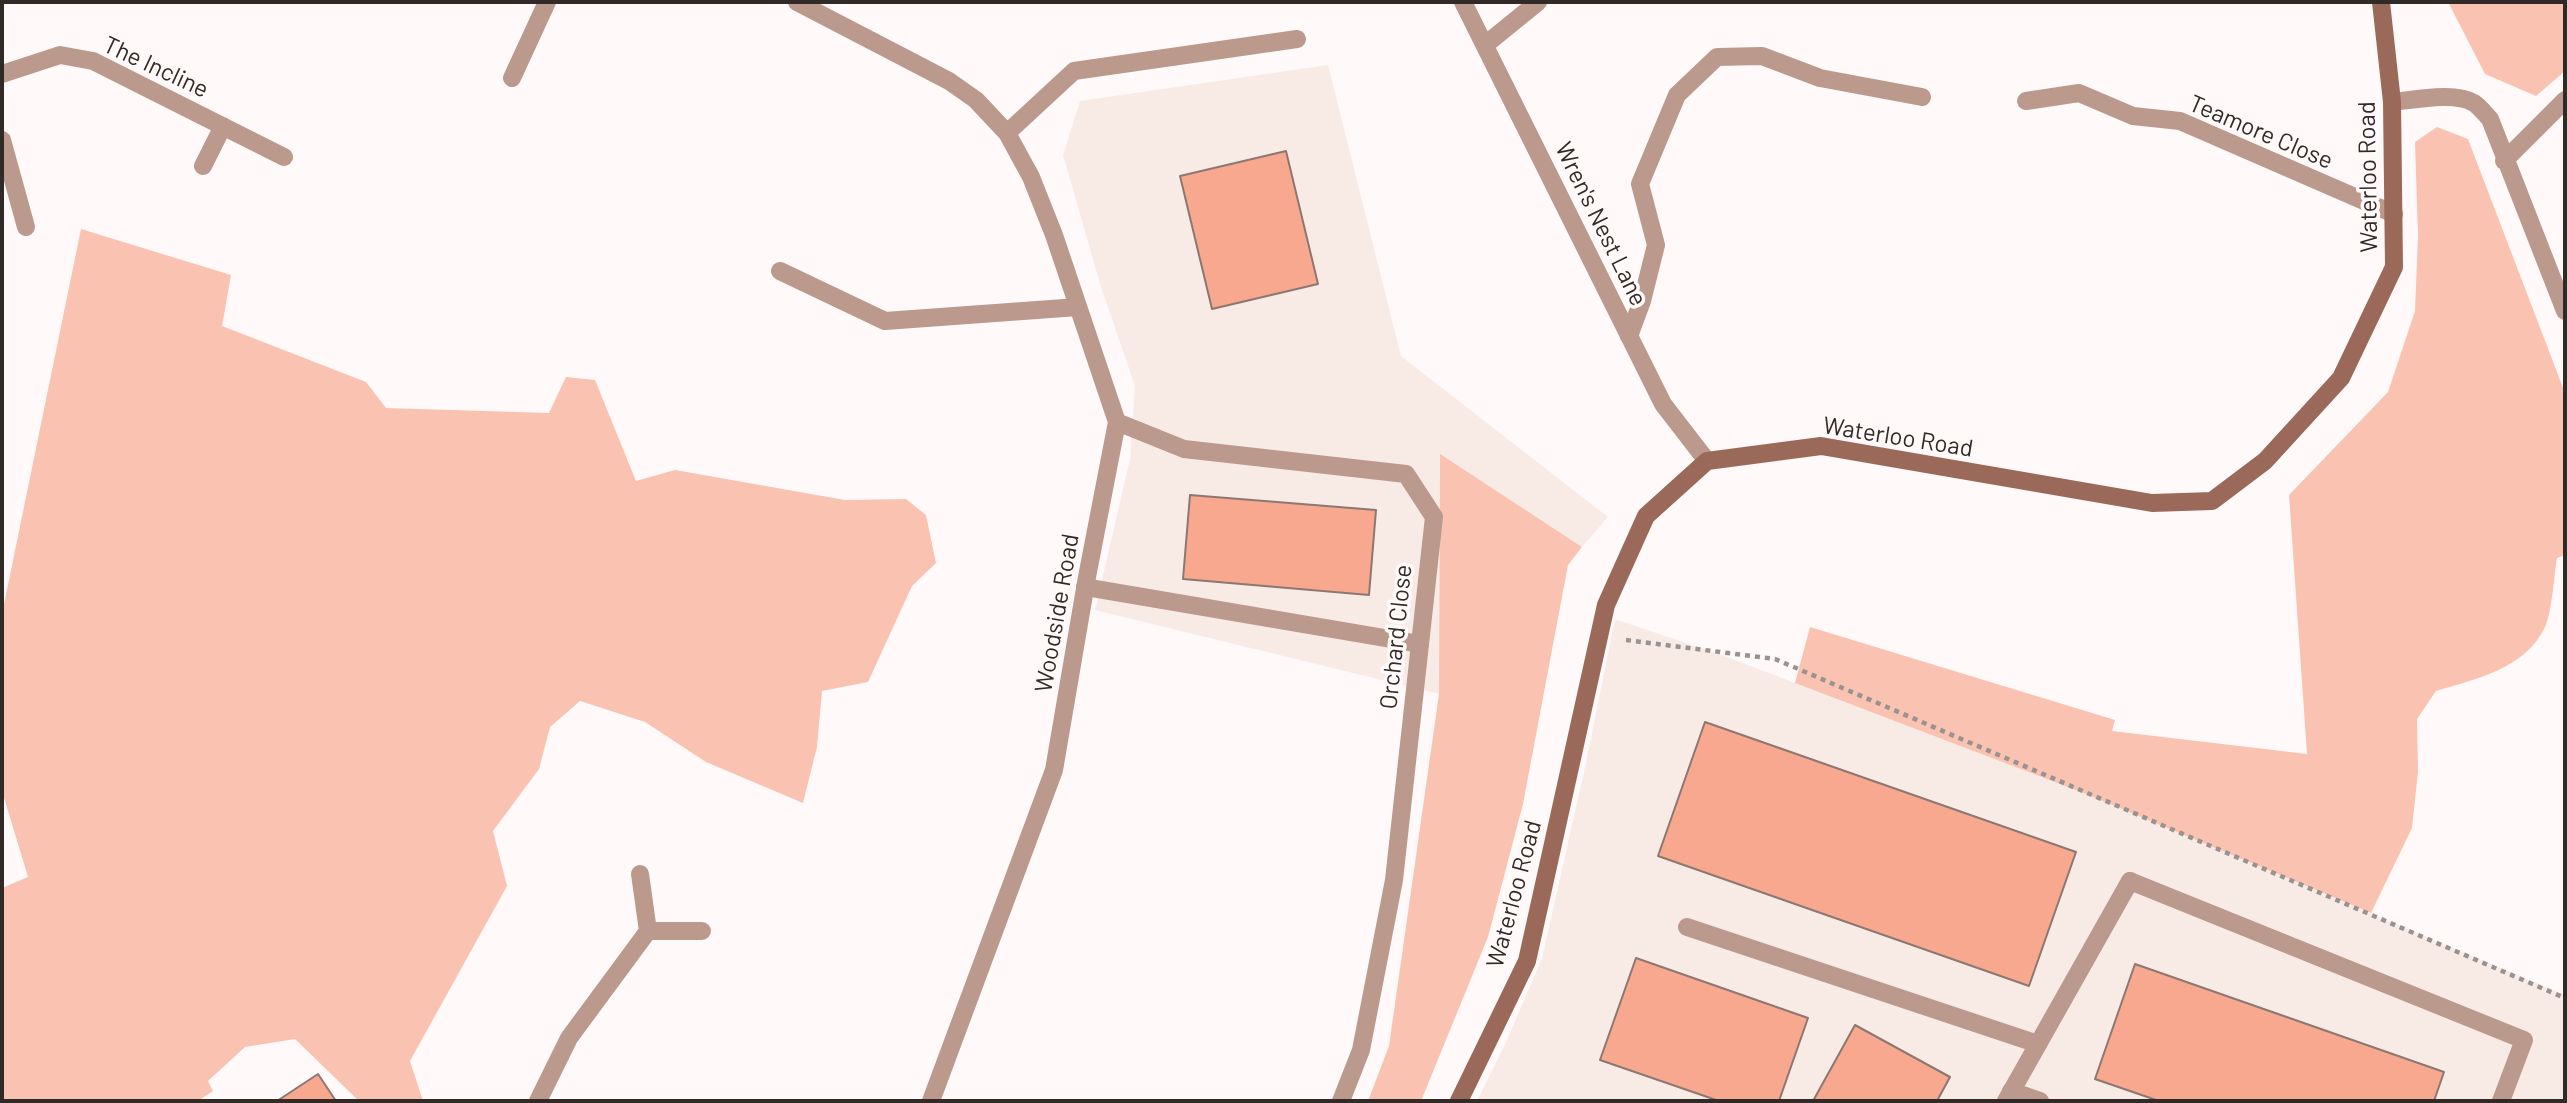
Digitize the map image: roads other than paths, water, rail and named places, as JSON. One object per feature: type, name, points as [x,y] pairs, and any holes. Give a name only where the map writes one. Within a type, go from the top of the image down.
[{"type":"street","points":[[512,78],[547,2]]},
{"type":"street","points":[[797,2],[949,81],[976,100],[1006,133],[1031,177],[1054,234],[1117,422]]},
{"type":"street","name":"Wren's Nest Lane","points":[[1463,2],[1663,404],[1707,461]]},
{"type":"street","points":[[1485,45],[1538,2]]},
{"type":"street","name":"Waterloo Road","points":[[1459,1101],[1527,961],[1606,605],[1646,516],[1707,461],[1821,446],[2152,503],[2212,501],[2264,461],[2341,378],[2394,267],[2392,102],[2381,2]]},
{"type":"street","points":[[1006,133],[1074,71],[1297,39]]},
{"type":"street","name":"The Incline","points":[[2,74],[60,55],[93,61],[284,157]]},
{"type":"street","points":[[1629,336],[1642,300],[1656,245],[1640,184],[1677,95],[1717,57],[1762,56],[1820,78],[1922,97]]},
{"type":"street","name":"Teamore Close","points":[[2026,101],[2079,93],[2133,116],[2180,121],[2394,214]]},
{"type":"street","points":[[2392,102],[2455,98],[2473,102],[2490,119],[2504,161],[2565,311]]},
{"type":"street","points":[[2504,161],[2565,100]]},
{"type":"street","points":[[203,166],[223,127]]},
{"type":"street","points":[[2,140],[26,227]]},
{"type":"street","points":[[780,271],[884,321],[1077,307]]},
{"type":"street","name":"Woodside Road","points":[[931,1101],[1054,770],[1117,422]]},
{"type":"street","name":"Orchard Close","points":[[1117,422],[1184,449],[1406,474],[1434,517],[1394,880],[1361,1050],[1340,1101]]},
{"type":"street","points":[[1085,587],[1420,643]]},
{"type":"street","points":[[538,1101],[569,1038],[648,931],[640,874]]},
{"type":"street","points":[[2040,1101],[2009,1096],[2130,881],[2524,1040],[2501,1101]]},
{"type":"street","points":[[1688,928],[2038,1044]]},
{"type":"street","points":[[648,931],[702,931]]}]
